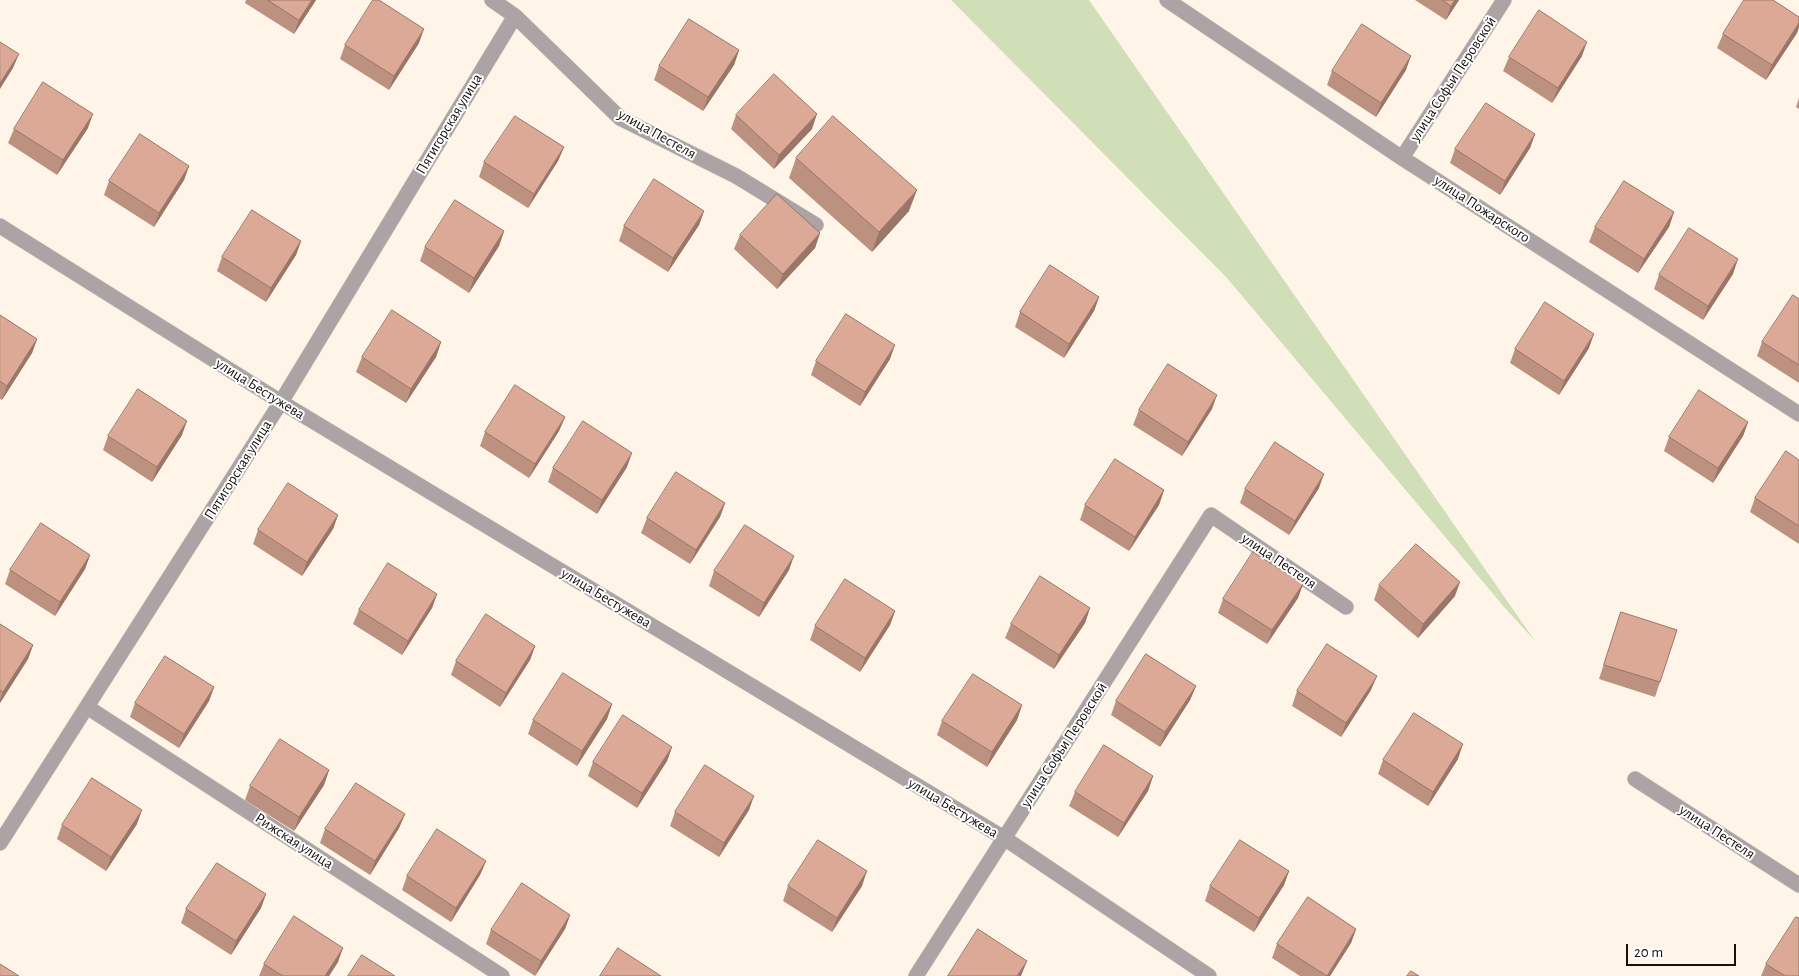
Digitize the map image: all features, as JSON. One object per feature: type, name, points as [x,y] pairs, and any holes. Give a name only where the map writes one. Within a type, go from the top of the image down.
[{"type":"street","name":"улица Пестеля","points":[[492,0],[514,16],[620,118],[736,176],[816,225]]},
{"type":"street","name":"улица Пожарского","points":[[1167,0],[1402,158],[1799,414]]},
{"type":"street","name":"улица Софьи Перовской","points":[[1402,158],[1504,0]]},
{"type":"street","name":"Пятигорская улица","points":[[0,843],[281,402],[514,16]]},
{"type":"street","name":"улица Бестужева","points":[[0,226],[281,402],[1004,838],[1209,976]]},
{"type":"street","name":"улица Пестеля","points":[[1211,515],[1346,607]]},
{"type":"street","name":"улица Софьи Перовской","points":[[916,976],[1211,515]]},
{"type":"street","name":"Рижская улица","points":[[87,706],[502,976]]},
{"type":"street","name":"улица Пестеля","points":[[1635,779],[1799,885]]},
{"type":"green space","points":[[951,0],[1089,0],[1535,641],[1505,608],[1227,278]]},
{"type":"building","points":[[268,0],[312,0],[299,20]]},
{"type":"building","points":[[373,0],[379,0],[424,29],[394,76],[345,45]]},
{"type":"building","points":[[1443,0],[1455,0],[1451,6]]},
{"type":"building","points":[[1744,0],[1773,0],[1799,17],[1799,23],[1772,65],[1723,34]]},
{"type":"building","points":[[1539,10],[1587,42],[1558,88],[1509,57]]},
{"type":"building","points":[[689,19],[739,50],[708,97],[659,66]]},
{"type":"building","points":[[1362,24],[1411,56],[1381,103],[1332,71]]},
{"type":"building","points":[[0,42],[19,54],[0,83]]},
{"type":"building","points":[[774,74],[817,114],[779,155],[736,115]]},
{"type":"building","points":[[43,82],[93,114],[63,160],[14,129]]},
{"type":"building","points":[[1486,103],[1535,134],[1505,181],[1455,149]]},
{"type":"building","points":[[515,116],[564,147],[534,194],[484,162]]},
{"type":"building","points":[[833,116],[917,190],[879,232],[796,158]]},
{"type":"building","points":[[140,134],[189,166],[159,213],[109,181]]},
{"type":"building","points":[[654,179],[704,211],[673,258],[624,226]]},
{"type":"building","points":[[1624,181],[1674,212],[1644,259],[1595,227]]},
{"type":"building","points":[[777,194],[820,233],[783,274],[740,235]]},
{"type":"building","points":[[455,200],[504,231],[474,278],[425,247]]},
{"type":"building","points":[[252,210],[301,241],[271,288],[222,257]]},
{"type":"building","points":[[1689,228],[1738,259],[1708,306],[1659,275]]},
{"type":"building","points":[[1050,265],[1099,297],[1069,344],[1020,312]]},
{"type":"building","points":[[1793,295],[1799,299],[1799,365],[1762,342]]},
{"type":"building","points":[[1545,302],[1594,334],[1564,381],[1515,349]]},
{"type":"building","points":[[392,310],[441,342],[411,389],[362,357]]},
{"type":"building","points":[[846,314],[895,345],[865,392],[816,361]]},
{"type":"building","points":[[0,315],[37,339],[7,386],[0,381]]},
{"type":"building","points":[[1168,364],[1217,395],[1188,442],[1139,410]]},
{"type":"building","points":[[515,385],[565,417],[535,464],[485,432]]},
{"type":"building","points":[[138,389],[187,421],[157,467],[108,436]]},
{"type":"building","points":[[1699,390],[1748,422],[1718,468],[1669,437]]},
{"type":"building","points":[[583,421],[632,453],[602,500],[553,468]]},
{"type":"building","points":[[1275,442],[1324,474],[1295,521],[1245,489]]},
{"type":"building","points":[[1786,451],[1799,460],[1799,526],[1755,498]]},
{"type":"building","points":[[1115,459],[1164,490],[1135,537],[1085,505]]},
{"type":"building","points":[[676,472],[725,503],[696,550],[647,518]]},
{"type":"building","points":[[288,483],[338,515],[307,562],[258,530]]},
{"type":"building","points":[[41,523],[90,555],[60,602],[10,570]]},
{"type":"building","points":[[745,525],[794,556],[764,603],[714,571]]},
{"type":"building","points":[[1416,544],[1460,582],[1423,624],[1379,585]]},
{"type":"building","points":[[1253,552],[1303,584],[1272,630],[1223,599]]},
{"type":"building","points":[[388,563],[437,594],[408,641],[359,610]]},
{"type":"building","points":[[1040,576],[1090,608],[1059,655],[1011,624]]},
{"type":"building","points":[[845,579],[895,611],[865,658],[815,626]]},
{"type":"building","points":[[1621,612],[1677,630],[1660,682],[1604,665]]},
{"type":"building","points":[[486,614],[535,646],[506,693],[456,661]]},
{"type":"building","points":[[0,624],[33,645],[3,692],[0,690]]},
{"type":"building","points":[[1327,644],[1377,676],[1346,723],[1297,691]]},
{"type":"building","points":[[1146,654],[1196,686],[1165,732],[1116,701]]},
{"type":"building","points":[[165,656],[214,687],[184,734],[135,703]]},
{"type":"building","points":[[563,673],[612,704],[582,751],[533,720]]},
{"type":"building","points":[[973,674],[1022,705],[992,752],[942,721]]},
{"type":"building","points":[[1414,713],[1463,744],[1433,792],[1383,760]]},
{"type":"building","points":[[623,715],[672,747],[642,793],[593,762]]},
{"type":"building","points":[[280,739],[329,770],[299,817],[250,786]]},
{"type":"building","points":[[1104,745],[1153,776],[1124,823],[1075,792]]},
{"type":"building","points":[[705,765],[754,796],[724,843],[675,812]]},
{"type":"building","points":[[92,778],[142,810],[111,857],[62,825]]},
{"type":"building","points":[[356,783],[405,814],[375,861],[325,829]]},
{"type":"building","points":[[437,829],[486,861],[456,908],[407,876]]},
{"type":"building","points":[[818,840],[867,871],[837,918],[788,886]]},
{"type":"building","points":[[1240,840],[1289,871],[1259,918],[1210,886]]},
{"type":"building","points":[[217,863],[266,894],[236,941],[186,909]]},
{"type":"building","points":[[522,883],[570,915],[541,961],[491,930]]},
{"type":"building","points":[[1308,897],[1356,929],[1327,976],[1277,944]]},
{"type":"building","points":[[294,916],[343,948],[325,976],[283,976],[264,964]]},
{"type":"building","points":[[1796,917],[1799,918],[1799,976],[1785,976],[1766,964]]},
{"type":"building","points":[[978,929],[1027,961],[1017,976],[948,976]]},
{"type":"building","points":[[618,948],[661,976],[600,976]]},
{"type":"building","points":[[362,955],[395,976],[348,976]]},
{"type":"building","points":[[0,964],[19,976],[0,976]]},
{"type":"building","points":[[1411,971],[1419,976],[1407,976]]}]
